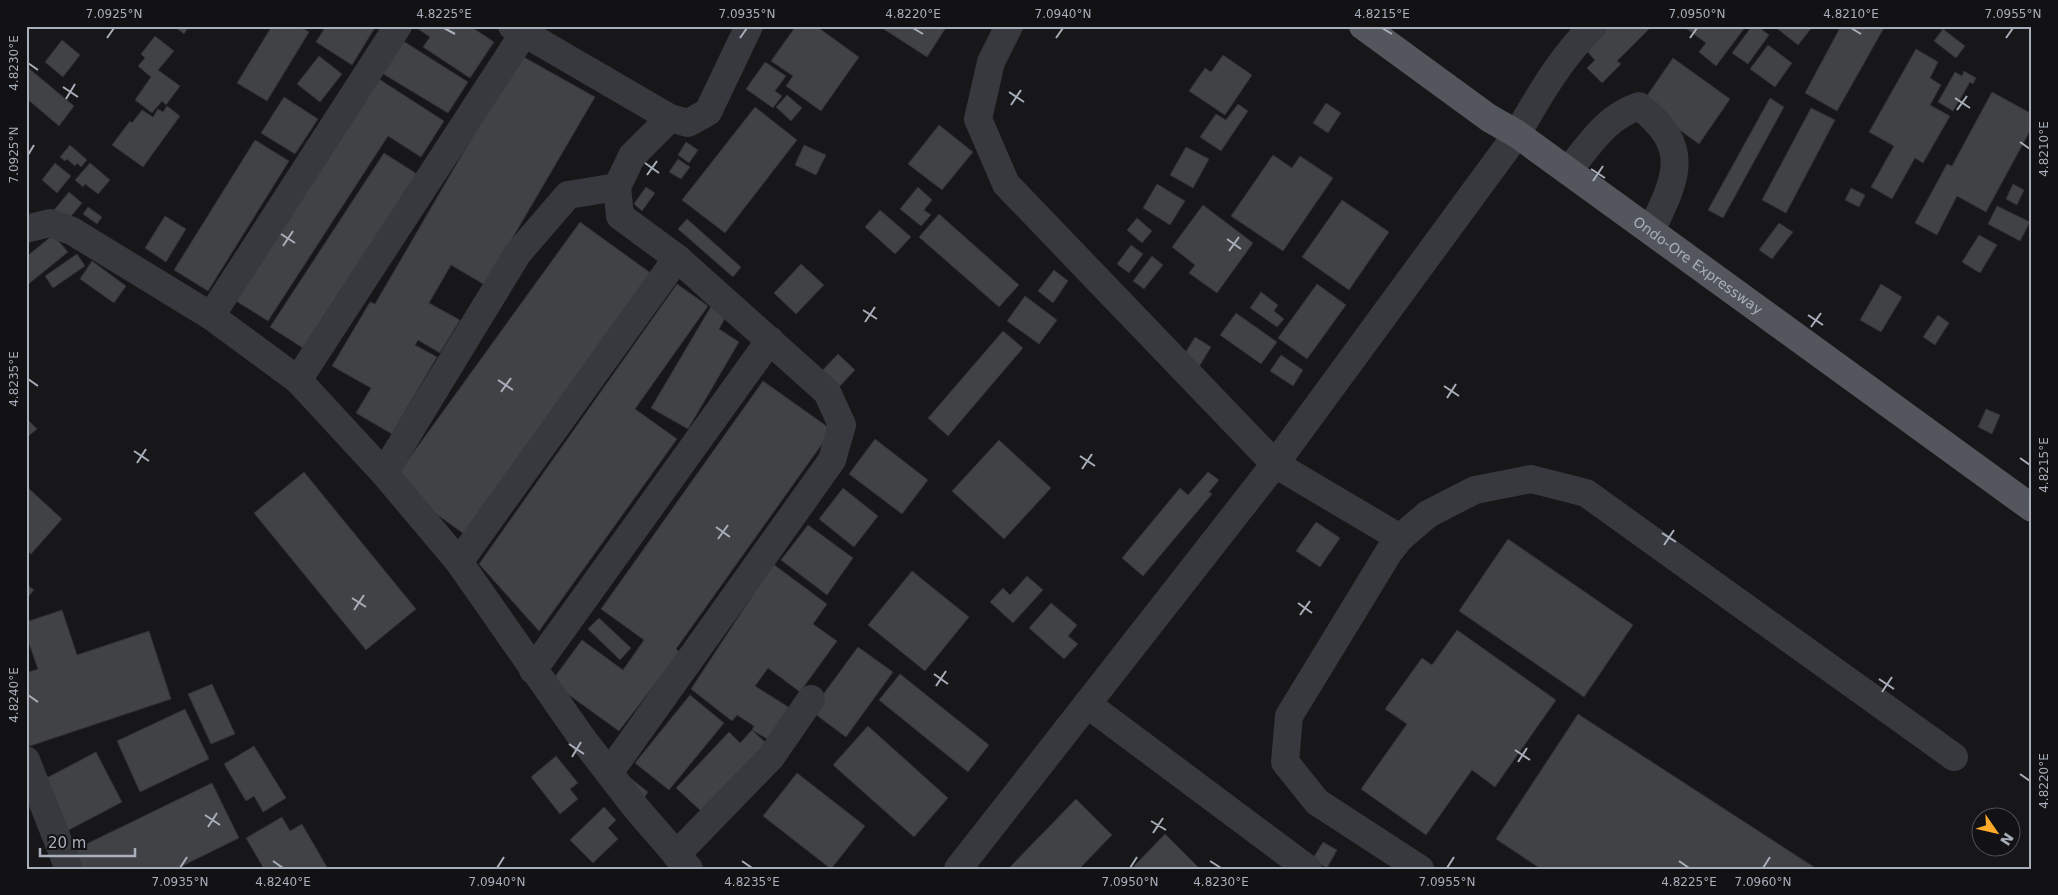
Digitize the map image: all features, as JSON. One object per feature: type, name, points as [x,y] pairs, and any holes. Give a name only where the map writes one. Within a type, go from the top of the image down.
[{"type":"main road","name":"Ondo-Ore Expressway","points":[[1363,26],[1489,118],[1517,134],[2032,508]]},
{"type":"street","points":[[211,316],[398,26]]},
{"type":"street","points":[[298,380],[518,30],[670,118],[688,123],[708,112],[749,26]]},
{"type":"street","points":[[1009,26],[991,62],[978,119],[1006,184],[1274,464],[1400,538]]},
{"type":"street","points":[[958,869],[1274,464],[1517,134],[1538,98],[1574,45],[1593,26]]},
{"type":"street","points":[[1568,171],[1610,120],[1627,110],[1640,106],[1669,134],[1675,159],[1668,196],[1651,231]]},
{"type":"street","points":[[609,773],[832,460],[842,425],[828,392],[677,258],[620,216],[617,187],[632,156],[670,118]]},
{"type":"street","points":[[384,473],[518,253],[568,195],[617,187]]},
{"type":"street","points":[[26,229],[50,223],[72,231],[211,316],[298,380],[384,473],[459,562],[609,773],[683,862],[771,757],[811,699]]},
{"type":"street","points":[[459,562],[677,258]]},
{"type":"street","points":[[534,670],[770,340]]},
{"type":"street","points":[[1420,869],[1317,802],[1285,762],[1288,716],[1389,552],[1400,538],[1428,514],[1475,490],[1531,478],[1586,493],[1954,757]]},
{"type":"street","points":[[1087,704],[1308,869]]},
{"type":"street","points":[[26,760],[69,869]]},
{"type":"building","points":[[174,26],[189,26],[184,34]]},
{"type":"building","points":[[272,26],[299,26],[309,32],[267,101],[237,83]]},
{"type":"building","points":[[326,26],[376,26],[352,65],[316,42]]},
{"type":"building","points":[[414,26],[470,26],[494,42],[470,78],[423,47],[430,37]]},
{"type":"building","points":[[796,26],[816,26],[859,57],[821,111],[786,86],[793,76],[771,61]]},
{"type":"building","points":[[879,26],[947,26],[927,57]]},
{"type":"building","points":[[1609,26],[1652,26],[1617,61],[1621,64],[1602,83],[1587,68],[1595,60],[1582,46],[1599,36]]},
{"type":"building","points":[[1683,26],[1746,26],[1716,66],[1699,52],[1706,43]]},
{"type":"building","points":[[1752,26],[1757,26],[1769,35],[1748,64],[1732,53]]},
{"type":"building","points":[[1774,26],[1813,26],[1798,45]]},
{"type":"building","points":[[1841,26],[1885,26],[1837,111],[1805,93]]},
{"type":"building","points":[[1943,29],[1965,46],[1956,58],[1934,41]]},
{"type":"building","points":[[155,36],[174,51],[158,70],[180,86],[166,105],[162,101],[152,113],[135,100],[151,77],[138,66],[145,58],[141,54]]},
{"type":"building","points":[[400,39],[468,82],[448,113],[380,72]]},
{"type":"building","points":[[62,40],[80,55],[63,77],[45,62]]},
{"type":"building","points":[[1768,45],[1792,63],[1775,87],[1750,69]]},
{"type":"building","points":[[1916,49],[1938,62],[1930,78],[1941,85],[1930,105],[1950,116],[1923,163],[1915,158],[1892,199],[1871,187],[1894,146],[1869,132]]},
{"type":"building","points":[[520,55],[595,97],[485,285],[451,265],[429,303],[460,320],[440,353],[418,340],[415,345],[437,357],[392,434],[356,413],[371,388],[332,366],[370,302],[375,304]]},
{"type":"building","points":[[1223,55],[1252,75],[1225,115],[1189,91],[1205,68],[1211,72]]},
{"type":"building","points":[[319,56],[342,74],[320,102],[297,84]]},
{"type":"building","points":[[1673,58],[1730,99],[1699,144],[1642,103]]},
{"type":"building","points":[[765,62],[786,76],[775,91],[782,96],[773,108],[746,89]]},
{"type":"building","points":[[26,66],[74,106],[59,126],[26,98]]},
{"type":"building","points":[[1964,71],[1976,78],[1973,84],[1970,82],[1953,111],[1938,102],[1955,72],[1962,76]]},
{"type":"building","points":[[379,79],[444,121],[421,157],[388,136],[268,321],[236,301]]},
{"type":"building","points":[[1992,92],[2032,114],[2032,127],[1986,212],[1957,196],[1937,235],[1915,223],[1947,164],[1952,166]]},
{"type":"building","points":[[787,95],[802,108],[791,121],[776,107]]},
{"type":"building","points":[[284,97],[318,119],[295,154],[261,133]]},
{"type":"building","points":[[1770,98],[1784,107],[1723,218],[1708,210]]},
{"type":"building","points":[[1326,103],[1341,113],[1328,133],[1313,123]]},
{"type":"building","points":[[1238,104],[1248,111],[1221,151],[1200,137],[1216,114],[1226,120]]},
{"type":"building","points":[[167,106],[180,116],[143,167],[112,145],[130,121],[132,123],[142,110],[153,117],[158,109],[163,112]]},
{"type":"building","points":[[755,107],[797,140],[725,233],[682,200]]},
{"type":"building","points":[[1811,108],[1835,120],[1786,213],[1762,200]]},
{"type":"building","points":[[939,125],[973,152],[942,190],[908,164]]},
{"type":"building","points":[[255,140],[289,161],[208,291],[174,270]]},
{"type":"building","points":[[686,142],[698,150],[689,163],[678,155]]},
{"type":"building","points":[[70,145],[87,160],[81,167],[77,163],[75,166],[67,159],[65,161],[60,157]]},
{"type":"building","points":[[804,145],[826,155],[816,175],[795,165]]},
{"type":"building","points":[[1186,147],[1209,159],[1193,188],[1170,175]]},
{"type":"building","points":[[384,153],[417,174],[303,348],[270,327]]},
{"type":"building","points":[[1273,155],[1292,168],[1300,156],[1333,178],[1283,251],[1231,216]]},
{"type":"building","points":[[678,159],[690,167],[681,179],[669,172]]},
{"type":"building","points":[[55,163],[71,176],[57,193],[42,180]]},
{"type":"building","points":[[90,163],[110,180],[98,194],[85,184],[83,187],[75,180]]},
{"type":"building","points":[[1157,184],[1185,201],[1170,225],[1143,208]]},
{"type":"building","points":[[2013,184],[2024,190],[2017,205],[2006,199]]},
{"type":"building","points":[[646,187],[655,193],[642,211],[634,204]]},
{"type":"building","points":[[918,187],[932,200],[924,210],[931,215],[921,226],[900,209]]},
{"type":"building","points":[[1851,188],[1865,195],[1859,207],[1845,200]]},
{"type":"building","points":[[69,192],[82,203],[67,221],[54,210]]},
{"type":"building","points":[[1342,200],[1389,232],[1349,290],[1302,257]]},
{"type":"building","points":[[1203,205],[1253,243],[1217,293],[1189,273],[1195,265],[1172,247]]},
{"type":"building","points":[[1997,206],[2030,222],[2020,241],[1988,224]]},
{"type":"building","points":[[88,207],[102,217],[97,224],[83,214]]},
{"type":"building","points":[[880,210],[911,237],[895,254],[865,227]]},
{"type":"building","points":[[939,214],[1019,285],[999,307],[919,237]]},
{"type":"building","points":[[165,216],[186,229],[166,262],[145,248]]},
{"type":"building","points":[[1137,218],[1152,231],[1142,243],[1127,230]]},
{"type":"building","points":[[687,219],[741,267],[733,277],[678,229]]},
{"type":"building","points":[[580,222],[652,274],[464,534],[392,482]]},
{"type":"building","points":[[1779,223],[1793,232],[1772,259],[1759,250]]},
{"type":"building","points":[[53,235],[68,252],[26,286],[26,257]]},
{"type":"building","points":[[1979,235],[1997,245],[1980,273],[1962,262]]},
{"type":"building","points":[[1131,245],[1143,254],[1129,273],[1117,264]]},
{"type":"building","points":[[77,254],[85,266],[53,288],[45,276]]},
{"type":"building","points":[[1152,256],[1163,265],[1144,289],[1133,281]]},
{"type":"building","points":[[92,261],[126,286],[114,303],[80,279]]},
{"type":"building","points":[[801,264],[824,285],[796,314],[774,293]]},
{"type":"building","points":[[1054,270],[1068,281],[1053,303],[1038,291]]},
{"type":"building","points":[[677,284],[708,306],[635,409],[677,439],[539,631],[479,564]]},
{"type":"building","points":[[1317,284],[1346,305],[1307,359],[1278,338]]},
{"type":"building","points":[[1881,284],[1902,297],[1881,332],[1860,320]]},
{"type":"building","points":[[1261,292],[1278,305],[1274,311],[1284,319],[1277,327],[1250,308]]},
{"type":"building","points":[[1025,296],[1057,320],[1039,344],[1007,321]]},
{"type":"building","points":[[713,303],[728,313],[719,329],[739,342],[688,429],[651,408]]},
{"type":"building","points":[[1236,313],[1277,342],[1261,364],[1220,335]]},
{"type":"building","points":[[1938,315],[1949,323],[1935,345],[1923,337]]},
{"type":"building","points":[[1003,331],[1023,348],[948,436],[928,418]]},
{"type":"building","points":[[1195,337],[1211,347],[1197,370],[1181,360]]},
{"type":"building","points":[[838,354],[855,370],[837,389],[820,373]]},
{"type":"building","points":[[1281,355],[1303,370],[1293,386],[1270,371]]},
{"type":"building","points":[[763,381],[832,430],[676,649],[680,652],[619,731],[551,682],[582,640],[623,670],[644,640],[601,609]]},
{"type":"building","points":[[1986,409],[2000,415],[1992,434],[1978,427]]},
{"type":"building","points":[[26,418],[37,429],[26,438]]},
{"type":"building","points":[[875,439],[928,480],[902,514],[849,474]]},
{"type":"building","points":[[999,440],[1051,488],[1004,539],[952,491]]},
{"type":"building","points":[[304,472],[416,609],[366,650],[254,513]]},
{"type":"building","points":[[1208,472],[1219,480],[1209,492],[1212,494],[1143,576],[1122,558],[1180,488],[1188,495]]},
{"type":"building","points":[[26,486],[62,519],[31,554],[26,550]]},
{"type":"building","points":[[843,488],[878,516],[854,547],[819,519]]},
{"type":"building","points":[[1316,522],[1340,538],[1320,567],[1296,551]]},
{"type":"building","points":[[808,525],[853,558],[827,595],[781,560]]},
{"type":"building","points":[[1508,539],[1633,625],[1584,697],[1459,611]]},
{"type":"building","points":[[773,564],[827,604],[813,624],[837,641],[800,692],[768,668],[755,686],[790,708],[769,740],[752,730],[754,726],[737,715],[732,721],[691,689]]},
{"type":"building","points":[[912,571],[969,617],[925,671],[868,625]]},
{"type":"building","points":[[1027,576],[1043,590],[1013,623],[990,602],[1003,588],[1010,595]]},
{"type":"building","points":[[26,584],[34,590],[26,599]]},
{"type":"building","points":[[1051,603],[1077,625],[1068,636],[1078,644],[1064,659],[1029,628]]},
{"type":"building","points":[[62,610],[77,655],[149,631],[171,699],[30,746],[26,736],[26,673],[38,669],[26,635],[26,622]]},
{"type":"building","points":[[599,618],[631,648],[620,660],[588,629]]},
{"type":"building","points":[[1457,630],[1556,700],[1495,787],[1472,770],[1426,835],[1361,789],[1407,724],[1385,709],[1422,658],[1432,665]]},
{"type":"building","points":[[858,647],[893,672],[846,737],[811,711]]},
{"type":"building","points":[[900,674],[989,745],[968,772],[879,700]]},
{"type":"building","points":[[212,684],[235,734],[211,744],[188,694]]},
{"type":"building","points":[[690,695],[724,723],[669,790],[635,763]]},
{"type":"building","points":[[185,709],[209,759],[140,792],[117,741]]},
{"type":"building","points":[[1578,714],[1817,869],[1541,869],[1496,839]]},
{"type":"building","points":[[868,726],[948,798],[914,837],[833,765]]},
{"type":"building","points":[[752,730],[766,743],[702,812],[676,788],[729,732],[740,743]]},
{"type":"building","points":[[254,746],[286,798],[263,812],[254,796],[246,801],[224,764]]},
{"type":"building","points":[[96,752],[122,802],[65,832],[39,782]]},
{"type":"building","points":[[556,756],[578,783],[570,789],[578,799],[560,814],[531,777]]},
{"type":"building","points":[[620,770],[648,792],[643,799]]},
{"type":"building","points":[[797,773],[865,826],[831,869],[763,816]]},
{"type":"building","points":[[212,783],[239,838],[176,869],[83,869],[74,850]]},
{"type":"building","points":[[1076,799],[1112,835],[1079,869],[1008,869]]},
{"type":"building","points":[[604,807],[616,820],[608,828],[618,839],[593,863],[570,840]]},
{"type":"building","points":[[282,817],[290,831],[302,824],[328,869],[264,869],[246,838]]},
{"type":"building","points":[[1165,834],[1200,869],[1137,869],[1134,866]]},
{"type":"building","points":[[1323,842],[1337,850],[1327,868],[1312,860]]}]
